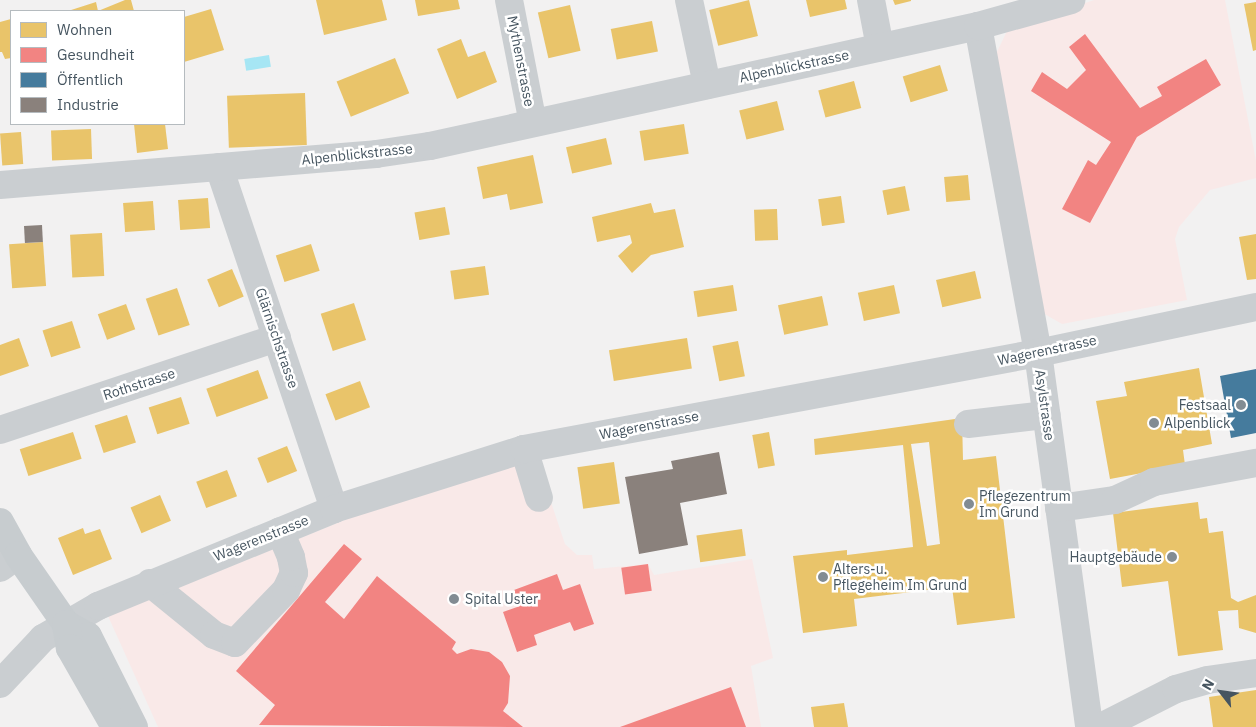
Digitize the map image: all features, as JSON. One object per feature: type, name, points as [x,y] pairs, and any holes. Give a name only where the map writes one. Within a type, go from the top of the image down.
[{"type":"main road","points":[[0,522],[9,561],[66,624],[88,636],[134,727]]},
{"type":"main road","points":[[66,624],[70,648],[115,727]]},
{"type":"street","name":"Mythenstrasse","points":[[509,0],[532,123]]},
{"type":"street","points":[[689,0],[708,85]]},
{"type":"street","points":[[870,0],[880,47]]},
{"type":"street","name":"Alpenblickstrasse","points":[[0,185],[219,167],[430,146],[978,26],[1057,2]]},
{"type":"street","name":"Asylstrasse","points":[[978,26],[1038,353],[1089,727]]},
{"type":"street","name":"Glärnischstrasse","points":[[219,167],[334,509]]},
{"type":"street","name":"Wagerenstrasse","points":[[0,684],[43,638],[66,624],[150,583],[334,509],[524,449],[1038,353],[1256,307]]},
{"type":"street","name":"Rothstrasse","points":[[0,430],[277,338]]},
{"type":"street","points":[[968,424],[1046,415]]},
{"type":"street","points":[[524,449],[539,498]]},
{"type":"street","points":[[1059,508],[1115,500],[1154,482],[1256,463]]},
{"type":"street","points":[[150,583],[214,635],[235,643],[286,590],[294,573],[291,557],[280,531]]},
{"type":"street","points":[[1101,727],[1127,720],[1176,690],[1207,680],[1256,674]]},
{"type":"shaded area","points":[[1094,0],[1225,0],[1256,161],[1256,178],[1210,190],[1179,227],[1175,239],[1187,300],[1062,324],[1041,312],[994,58],[1008,29]]},
{"type":"shaded area","name":"Spital Uster","points":[[536,457],[565,544],[577,555],[592,555],[594,569],[648,564],[654,575],[752,559],[773,658],[751,666],[761,727],[158,727],[108,616],[399,498]]},
{"type":"water","points":[[269,55],[271,67],[246,71],[244,59]]},
{"type":"building: Wohnen","points":[[125,0],[131,0],[134,10],[100,10]]},
{"type":"building: Wohnen","points":[[316,0],[382,0],[387,20],[324,35]]},
{"type":"building: Wohnen","points":[[415,0],[458,0],[460,9],[418,16]]},
{"type":"building: Wohnen","points":[[749,0],[758,36],[718,46],[709,10]]},
{"type":"building: Wohnen","points":[[806,0],[845,0],[847,9],[810,17]]},
{"type":"building: Wohnen","points":[[893,0],[911,0],[911,1],[895,5]]},
{"type":"building: Wohnen","points":[[96,2],[98,10],[71,10]]},
{"type":"building: Wohnen","points":[[1256,2],[1256,50],[1253,51],[1244,4]]},
{"type":"building: Wohnen","points":[[570,5],[581,51],[548,58],[538,12]]},
{"type":"building: Wohnen","points":[[211,9],[224,50],[185,62],[185,17]]},
{"type":"building: Wohnen","points":[[10,19],[10,58],[5,59],[2,52],[0,52],[0,22]]},
{"type":"building: Wohnen","points":[[652,21],[658,51],[617,59],[611,29]]},
{"type":"building: Wohnen","points":[[461,39],[468,57],[485,51],[497,82],[457,99],[437,49]]},
{"type":"building: Wohnen","points":[[395,58],[409,93],[351,117],[337,82]]},
{"type":"building: Wohnen","points":[[940,65],[948,91],[911,102],[903,76]]},
{"type":"building: Wohnen","points":[[854,81],[861,108],[826,118],[818,91]]},
{"type":"building: Wohnen","points":[[305,93],[307,145],[229,148],[227,96]]},
{"type":"building: Wohnen","points":[[777,101],[784,130],[746,140],[739,110]]},
{"type":"building: Wohnen","points":[[684,124],[689,154],[644,161],[640,131]]},
{"type":"building: Wohnen","points":[[134,125],[165,125],[168,149],[137,153]]},
{"type":"building: Wohnen","points":[[91,129],[92,159],[52,160],[51,130]]},
{"type":"building: Wohnen","points":[[21,132],[23,164],[2,165],[0,133]]},
{"type":"building: Wohnen","points":[[606,138],[612,164],[572,174],[566,147]]},
{"type":"building: Wohnen","points":[[533,155],[543,203],[510,210],[507,194],[483,199],[477,167]]},
{"type":"building: Wohnen","points":[[968,175],[970,200],[946,202],[944,177]]},
{"type":"building: Wohnen","points":[[905,186],[910,211],[887,215],[882,190]]},
{"type":"building: Wohnen","points":[[841,196],[845,223],[822,226],[818,199]]},
{"type":"building: Wohnen","points":[[208,198],[210,228],[180,230],[178,200]]},
{"type":"building: Wohnen","points":[[153,201],[155,230],[125,232],[123,203]]},
{"type":"building: Wohnen","points":[[651,203],[654,213],[675,209],[684,247],[651,255],[632,273],[618,256],[632,243],[630,235],[597,242],[592,217]]},
{"type":"building: Wohnen","points":[[445,207],[450,235],[419,240],[414,212]]},
{"type":"building: Wohnen","points":[[777,209],[778,240],[755,241],[754,210]]},
{"type":"building: Wohnen","points":[[102,233],[104,276],[72,278],[70,235]]},
{"type":"building: Wohnen","points":[[1256,234],[1256,279],[1247,280],[1239,237]]},
{"type":"building: Wohnen","points":[[43,242],[46,286],[12,288],[9,244]]},
{"type":"building: Wohnen","points":[[311,244],[320,271],[284,282],[276,255]]},
{"type":"building: Wohnen","points":[[485,266],[489,295],[454,300],[450,271]]},
{"type":"building: Wohnen","points":[[232,269],[244,297],[219,307],[207,280]]},
{"type":"building: Wohnen","points":[[975,271],[981,298],[942,307],[936,280]]},
{"type":"building: Wohnen","points":[[733,285],[737,311],[698,317],[693,291]]},
{"type":"building: Wohnen","points":[[894,285],[900,313],[864,321],[858,293]]},
{"type":"building: Wohnen","points":[[177,288],[190,325],[158,336],[146,299]]},
{"type":"building: Wohnen","points":[[822,296],[828,325],[784,335],[778,305]]},
{"type":"building: Wohnen","points":[[354,303],[366,340],[333,351],[321,314]]},
{"type":"building: Wohnen","points":[[126,304],[135,329],[107,340],[98,314]]},
{"type":"building: Wohnen","points":[[72,321],[81,348],[51,357],[43,331]]},
{"type":"building: Wohnen","points":[[19,338],[29,366],[0,376],[0,345]]},
{"type":"building: Wohnen","points":[[687,338],[692,369],[614,381],[609,350]]},
{"type":"building: Wohnen","points":[[738,341],[745,376],[719,381],[712,346]]},
{"type":"building: Wohnen","name":"Alpenblick","points":[[1199,368],[1212,444],[1183,450],[1185,465],[1110,479],[1096,401],[1127,396],[1124,382]]},
{"type":"building: Wohnen","points":[[258,370],[268,398],[217,417],[206,389]]},
{"type":"building: Wohnen","points":[[360,381],[370,407],[335,420],[325,394]]},
{"type":"building: Wohnen","points":[[181,397],[190,424],[157,434],[149,408]]},
{"type":"building: Wohnen","points":[[127,415],[136,443],[104,453],[95,426]]},
{"type":"building: Wohnen","name":"Pflegezentrum Im Grund","points":[[962,418],[963,460],[996,456],[1015,618],[957,625],[952,587],[854,599],[857,626],[803,633],[793,556],[847,550],[847,555],[913,547],[903,445],[815,455],[814,439]],"holes":[[[929,442],[940,544],[927,546],[911,444]]]},
{"type":"building: Wohnen","points":[[73,432],[82,459],[28,476],[20,449]]},
{"type":"building: Wohnen","points":[[769,432],[775,465],[758,468],[752,435]]},
{"type":"building: Wohnen","points":[[287,446],[297,471],[267,483],[257,458]]},
{"type":"building: Wohnen","points":[[614,462],[620,504],[583,509],[577,467]]},
{"type":"building: Wohnen","points":[[227,470],[237,496],[206,508],[196,482]]},
{"type":"building: Wohnen","points":[[160,495],[171,521],[141,533],[131,508]]},
{"type":"building: Wohnen","name":"Hauptgebäude","points":[[1198,502],[1200,519],[1207,518],[1209,533],[1223,531],[1231,598],[1238,602],[1256,595],[1256,633],[1239,628],[1238,610],[1218,611],[1223,650],[1178,656],[1168,581],[1122,587],[1113,513]]},
{"type":"building: Wohnen","points":[[83,528],[85,534],[100,529],[112,559],[73,575],[58,538]]},
{"type":"building: Wohnen","points":[[742,529],[746,556],[700,562],[696,535]]},
{"type":"building: Wohnen","points":[[1256,690],[1256,727],[1213,727],[1209,697]]},
{"type":"building: Wohnen","points":[[844,703],[848,727],[814,727],[811,707]]},
{"type":"building: Gesundheit","points":[[1085,34],[1140,108],[1162,96],[1157,87],[1206,59],[1221,85],[1137,137],[1090,223],[1062,209],[1088,160],[1096,165],[1111,142],[1031,91],[1042,72],[1067,89],[1086,70],[1069,47]]},
{"type":"building: Gesundheit","points":[[344,544],[362,559],[325,602],[344,619],[377,576],[456,642],[452,649],[457,654],[471,649],[489,652],[502,662],[510,676],[508,703],[503,711],[523,727],[259,725],[275,705],[236,671]]},
{"type":"building: Gesundheit","points":[[648,564],[652,591],[625,594],[621,568]]},
{"type":"building: Gesundheit","points":[[557,574],[563,590],[580,584],[594,624],[574,631],[570,622],[534,635],[537,645],[517,652],[503,612],[520,606],[514,590]]},
{"type":"building: Gesundheit","points":[[731,687],[746,727],[620,727]]},
{"type":"building: Öffentlich","name":"Festsaal","points":[[1256,369],[1256,433],[1231,438],[1220,376]]},
{"type":"building: Industrie","points":[[42,225],[43,242],[25,243],[24,226]]},
{"type":"building: Industrie","points":[[719,452],[727,494],[680,503],[688,545],[639,554],[625,477],[673,469],[671,461]]},
{"type":"place","name":"Festsaal","points":[[1241,405]]},
{"type":"place","name":"Alpenblick","points":[[1154,423]]},
{"type":"place","name":"Pflegezentrum Im Grund","points":[[969,504]]},
{"type":"place","name":"Hauptgebäude","points":[[1172,557]]},
{"type":"place","name":"Alters-u. Pflegeheim Im Grund","points":[[823,577]]},
{"type":"place","name":"Spital Uster","points":[[454,599]]}]
